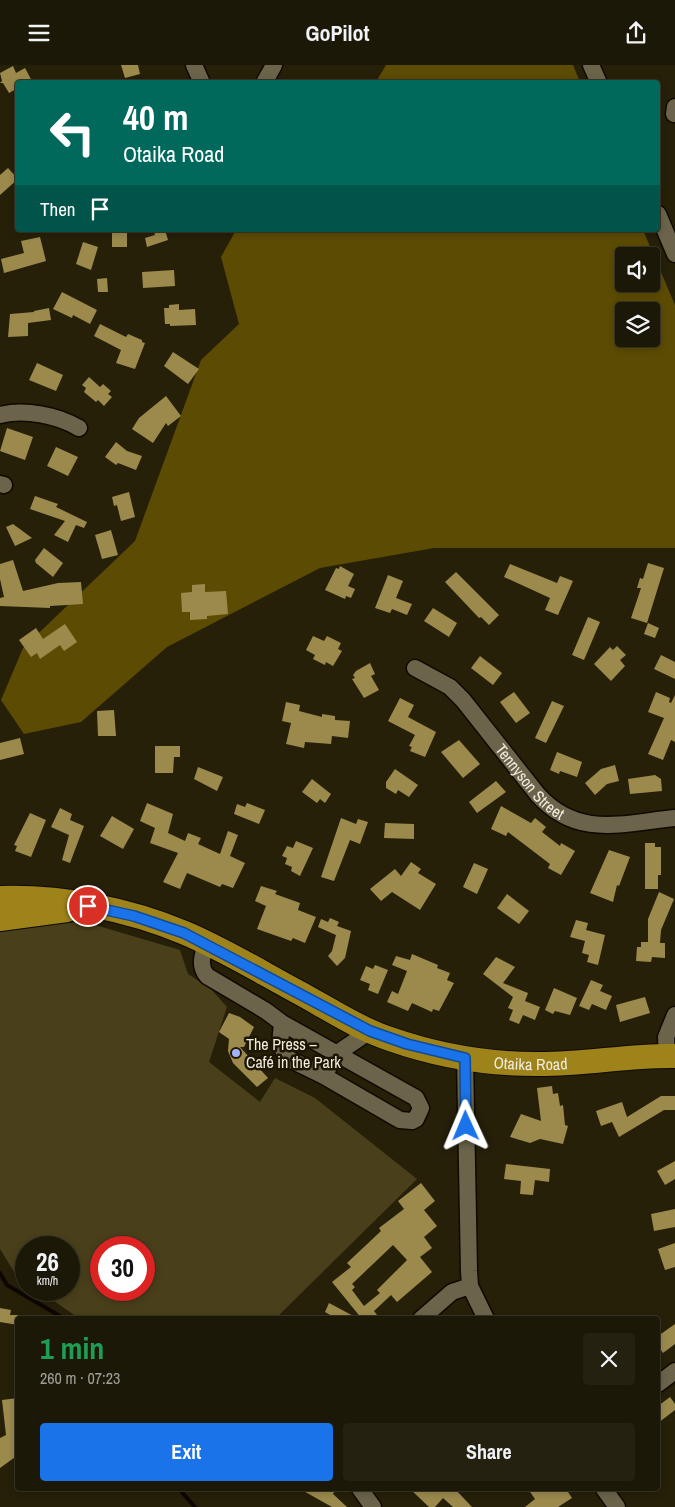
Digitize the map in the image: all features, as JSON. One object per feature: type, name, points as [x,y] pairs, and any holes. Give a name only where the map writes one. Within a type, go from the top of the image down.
[{"type":"highway","name":"Otaika Road","points":[[0,898],[40,899],[88,906],[161,924],[206,943],[370,1031],[407,1044],[465,1058],[536,1064],[671,1056]]},
{"type":"highway","name":"Otaika Road","points":[[0,919],[88,906]]},
{"type":"street","points":[[194,65],[201,80]]},
{"type":"street","points":[[266,80],[274,65]]},
{"type":"street","points":[[591,65],[598,80]]},
{"type":"street","points":[[660,219],[675,254]]},
{"type":"street","points":[[0,415],[14,413],[54,417],[79,428]]},
{"type":"street","name":"Tennyson Street","points":[[416,668],[450,687],[463,699],[538,795],[548,806],[567,819],[592,825],[675,818]]},
{"type":"street","points":[[206,943],[201,962],[207,976],[266,1011],[282,1023],[416,1098],[421,1108],[419,1114],[412,1121],[400,1120],[324,1076],[287,1058],[280,1043],[282,1023]]},
{"type":"street","points":[[671,1056],[666,1037],[675,1015]]},
{"type":"street","points":[[324,1076],[336,1054],[370,1031]]},
{"type":"street","points":[[465,1058],[470,1286],[485,1316]]},
{"type":"street","points":[[424,1316],[452,1292],[470,1286]]},
{"type":"street","points":[[660,1382],[675,1371]]},
{"type":"street","points":[[361,1491],[373,1507]]},
{"type":"street","points":[[605,1491],[617,1507]]},
{"type":"shaded area","points":[[386,65],[573,65],[579,80],[377,80]]},
{"type":"shaded area","points":[[235,232],[644,232],[650,247],[615,247],[615,292],[660,292],[660,270],[675,305],[675,548],[434,548],[320,568],[167,647],[81,722],[24,734],[1,700],[23,648],[135,541],[201,360],[239,324],[221,257]]},
{"type":"shaded area","points":[[85,922],[180,950],[188,974],[211,989],[227,1007],[209,1062],[260,1102],[275,1078],[315,1098],[417,1179],[278,1316],[76,1316],[54,1301],[80,1301],[80,1236],[15,1236],[15,1273],[0,1249],[0,929],[39,923]]},
{"type":"building","points":[[121,65],[138,65],[140,74],[125,78]]},
{"type":"building","points":[[13,66],[16,73],[25,68],[31,80],[15,80],[15,90],[9,93],[3,83],[0,83],[2,81],[0,73]]},
{"type":"building","points":[[8,168],[15,176],[15,182],[0,195],[0,175]]},
{"type":"building","points":[[112,232],[127,232],[127,247],[112,247]]},
{"type":"building","points":[[154,232],[166,232],[168,240],[147,247],[145,238],[155,235]]},
{"type":"building","points":[[40,237],[46,261],[4,273],[1,259],[24,253],[21,241]]},
{"type":"building","points":[[83,242],[98,247],[91,270],[76,264]]},
{"type":"building","points":[[174,270],[175,286],[143,288],[142,272]]},
{"type":"building","points":[[107,278],[108,292],[98,292],[97,279]]},
{"type":"building","points":[[62,292],[97,310],[90,324],[73,315],[72,318],[53,309]]},
{"type":"building","points":[[179,304],[179,310],[195,309],[196,325],[170,326],[170,324],[165,324],[164,308],[169,308],[169,305]]},
{"type":"building","points":[[49,308],[51,320],[28,323],[28,336],[8,337],[10,314],[34,312]]},
{"type":"building","points":[[100,324],[126,337],[128,334],[145,343],[135,369],[116,363],[121,350],[94,336]]},
{"type":"building","points":[[173,352],[199,369],[188,384],[164,366]]},
{"type":"building","points":[[37,363],[63,375],[56,391],[29,380]]},
{"type":"building","points":[[89,377],[100,387],[103,384],[111,391],[108,394],[112,397],[104,406],[84,392],[86,388],[82,385]]},
{"type":"building","points":[[166,396],[181,416],[168,426],[166,423],[153,443],[132,429],[139,418]]},
{"type":"building","points":[[7,428],[33,437],[25,460],[0,451]]},
{"type":"building","points":[[116,442],[127,451],[142,456],[136,470],[118,463],[116,465],[105,457]]},
{"type":"building","points":[[56,447],[78,457],[68,476],[47,466]]},
{"type":"building","points":[[129,492],[135,517],[121,521],[117,505],[114,506],[112,497]]},
{"type":"building","points":[[35,496],[58,504],[56,507],[87,522],[84,528],[76,525],[68,542],[54,535],[65,521],[30,509]]},
{"type":"building","points":[[13,524],[32,538],[15,546],[6,527]]},
{"type":"building","points":[[111,530],[118,555],[102,559],[95,535]]},
{"type":"building","points":[[44,548],[63,563],[53,577],[35,560]]},
{"type":"building","points":[[13,560],[23,591],[58,583],[81,582],[83,604],[50,606],[50,608],[0,606],[0,598],[4,597],[0,579],[0,564]]},
{"type":"building","points":[[648,563],[664,568],[647,623],[631,618],[641,588],[637,588],[640,578],[643,579]]},
{"type":"building","points":[[510,564],[557,583],[560,576],[573,581],[558,615],[545,610],[550,598],[504,577]]},
{"type":"building","points":[[340,566],[354,574],[348,586],[355,589],[351,598],[346,596],[345,599],[325,590],[336,568],[339,569]]},
{"type":"building","points":[[456,572],[499,615],[489,625],[481,617],[479,618],[445,582]]},
{"type":"building","points":[[388,575],[403,581],[396,598],[412,604],[407,615],[392,609],[390,613],[375,608]]},
{"type":"building","points":[[205,584],[205,592],[226,591],[228,614],[207,616],[207,619],[190,620],[190,612],[182,612],[181,593],[192,592],[192,585]]},
{"type":"building","points":[[433,608],[457,623],[449,637],[424,621]]},
{"type":"building","points":[[588,617],[600,622],[584,660],[572,655]]},
{"type":"building","points":[[648,623],[659,628],[655,638],[644,634]]},
{"type":"building","points":[[65,624],[77,642],[64,651],[60,645],[40,659],[37,653],[31,657],[19,640],[36,628],[43,639]]},
{"type":"building","points":[[313,636],[324,641],[327,636],[341,643],[338,649],[342,651],[333,666],[326,662],[325,665],[313,659],[315,655],[306,650]]},
{"type":"building","points":[[617,646],[626,655],[620,660],[625,666],[611,681],[594,664],[610,647],[613,650]]},
{"type":"building","points":[[661,655],[675,662],[675,679],[654,669]]},
{"type":"building","points":[[480,656],[502,673],[493,685],[471,668]]},
{"type":"building","points":[[370,663],[375,674],[371,676],[379,690],[364,698],[352,679],[355,678],[353,675],[356,671]]},
{"type":"building","points":[[514,692],[530,713],[516,723],[500,702]]},
{"type":"building","points":[[656,692],[670,698],[669,702],[671,703],[675,695],[675,742],[671,740],[663,760],[648,754],[664,718],[648,712]]},
{"type":"building","points":[[400,698],[414,705],[408,717],[436,732],[425,757],[410,751],[412,747],[409,746],[415,735],[388,721]]},
{"type":"building","points":[[552,701],[564,706],[546,743],[535,738]]},
{"type":"building","points":[[286,702],[300,705],[299,711],[322,717],[322,714],[335,716],[335,720],[350,721],[348,738],[332,736],[331,744],[305,742],[304,748],[286,744],[291,723],[282,721]]},
{"type":"building","points":[[114,710],[116,736],[98,736],[97,711]]},
{"type":"building","points":[[20,738],[24,754],[0,760],[0,743]]},
{"type":"building","points":[[459,740],[480,764],[463,778],[441,752]]},
{"type":"building","points":[[155,746],[180,746],[180,757],[174,757],[173,773],[155,773]]},
{"type":"building","points":[[557,752],[582,762],[577,777],[560,771],[559,774],[550,770]]},
{"type":"building","points":[[615,765],[619,781],[607,784],[595,795],[585,783],[601,769]]},
{"type":"building","points":[[198,767],[223,777],[217,791],[194,779]]},
{"type":"building","points":[[395,769],[418,785],[409,797],[398,790],[396,794],[386,788],[386,782]]},
{"type":"building","points":[[655,775],[661,779],[662,791],[630,794],[628,779]]},
{"type":"building","points":[[312,779],[331,794],[325,803],[320,799],[317,803],[302,792]]},
{"type":"building","points":[[496,781],[506,792],[477,813],[469,802]]},
{"type":"building","points":[[147,803],[173,814],[168,833],[185,841],[188,833],[201,838],[198,844],[220,854],[228,831],[238,835],[230,856],[245,863],[233,888],[222,884],[220,887],[187,873],[180,889],[163,882],[178,853],[150,843],[155,828],[140,821]]},
{"type":"building","points":[[247,803],[265,810],[259,824],[234,814],[237,804],[245,807]]},
{"type":"building","points":[[501,806],[531,823],[535,818],[546,827],[542,832],[560,846],[561,843],[575,851],[561,875],[548,868],[550,864],[508,832],[506,836],[491,829]]},
{"type":"building","points":[[60,808],[72,814],[70,820],[84,826],[70,863],[62,860],[69,835],[51,827]]},
{"type":"building","points":[[30,813],[46,820],[31,857],[15,851],[17,846],[14,845]]},
{"type":"building","points":[[112,816],[134,829],[123,849],[100,836]]},
{"type":"building","points":[[341,818],[356,824],[358,819],[368,822],[360,844],[350,840],[334,881],[321,877]]},
{"type":"building","points":[[385,823],[414,824],[414,839],[384,838]]},
{"type":"building","points":[[296,841],[313,848],[300,876],[291,871],[292,867],[285,864],[287,858],[282,856],[287,846],[293,848]]},
{"type":"building","points":[[645,843],[655,843],[655,847],[661,847],[661,875],[658,875],[658,889],[645,889]]},
{"type":"building","points":[[609,850],[630,857],[619,886],[617,885],[613,902],[590,893]]},
{"type":"building","points":[[411,862],[421,869],[418,873],[436,884],[420,910],[392,892],[381,901],[370,889],[395,869],[401,876]]},
{"type":"building","points":[[474,863],[488,869],[477,894],[463,887]]},
{"type":"building","points":[[261,886],[277,891],[275,894],[300,903],[298,910],[316,917],[305,943],[293,938],[291,941],[257,929],[266,906],[255,901]]},
{"type":"building","points":[[659,892],[674,899],[661,930],[660,943],[665,943],[665,958],[652,957],[651,962],[636,961],[637,947],[641,947],[641,942],[648,942],[648,919]]},
{"type":"building","points":[[507,894],[529,911],[519,924],[497,908]]},
{"type":"building","points":[[330,918],[339,922],[337,926],[351,931],[345,958],[337,966],[328,956],[332,951],[336,935],[318,927],[321,919],[328,922]]},
{"type":"building","points":[[576,920],[588,923],[586,930],[605,935],[598,965],[587,962],[589,955],[582,953],[585,941],[570,937]]},
{"type":"building","points":[[412,954],[438,965],[437,968],[450,973],[447,980],[454,983],[439,1011],[433,1009],[432,1012],[412,1003],[408,1011],[387,1002],[392,991],[398,994],[407,971],[392,965],[396,956],[410,960]]},
{"type":"building","points":[[496,957],[515,967],[503,983],[528,993],[525,1001],[540,1007],[535,1020],[523,1015],[519,1024],[509,1020],[513,1010],[508,1008],[513,997],[483,974]]},
{"type":"building","points":[[375,965],[388,970],[378,994],[368,990],[370,984],[360,980],[366,966],[373,969]]},
{"type":"building","points":[[591,980],[603,985],[600,991],[612,996],[606,1010],[592,1004],[589,1010],[579,1006]]},
{"type":"building","points":[[554,988],[577,998],[570,1015],[555,1011],[553,1014],[545,1010]]},
{"type":"building","points":[[645,997],[650,1013],[620,1022],[616,1005]]},
{"type":"building","points":[[229,1013],[240,1017],[254,1027],[244,1047],[240,1047],[268,1078],[257,1087],[233,1063],[228,1051],[229,1039],[219,1032]]},
{"type":"building","points":[[552,1086],[553,1094],[558,1093],[560,1106],[563,1105],[565,1125],[568,1126],[563,1144],[540,1139],[530,1143],[510,1137],[521,1114],[541,1121],[537,1088]]},
{"type":"building","points":[[661,1096],[675,1096],[675,1110],[664,1110],[619,1137],[612,1122],[601,1126],[596,1111],[622,1102],[627,1117]]},
{"type":"building","points":[[675,1161],[675,1179],[665,1185],[657,1171]]},
{"type":"building","points":[[506,1164],[550,1169],[549,1182],[535,1180],[533,1195],[520,1194],[521,1181],[504,1179]]},
{"type":"building","points":[[421,1183],[435,1201],[424,1210],[437,1226],[424,1237],[432,1248],[420,1257],[432,1272],[397,1302],[391,1295],[374,1311],[378,1316],[360,1316],[332,1282],[351,1267],[347,1263],[381,1231],[379,1228],[404,1209],[398,1201]],"holes":[[[393,1245],[407,1260],[377,1290],[380,1293],[364,1306],[352,1290],[355,1287],[352,1284]]]},
{"type":"building","points":[[675,1209],[675,1227],[654,1231],[651,1214]]},
{"type":"building","points":[[675,1243],[675,1267],[665,1270],[658,1249]]},
{"type":"building","points":[[329,1303],[353,1316],[332,1316],[325,1312]]},
{"type":"building","points":[[0,1308],[11,1310],[10,1315],[18,1315],[15,1316],[15,1324],[0,1322]]},
{"type":"building","points":[[675,1324],[675,1344],[663,1353],[660,1349],[660,1335]]},
{"type":"building","points":[[670,1397],[675,1404],[675,1410],[660,1421],[660,1404]]},
{"type":"building","points":[[15,1398],[15,1457],[0,1468],[0,1438],[6,1435],[2,1400]]},
{"type":"building","points":[[304,1491],[335,1491],[333,1494],[347,1507],[332,1507]]},
{"type":"building","points":[[412,1491],[457,1491],[472,1507],[453,1507],[443,1498],[435,1507],[429,1507]]},
{"type":"building","points":[[529,1491],[567,1491],[572,1498],[558,1507],[525,1507],[535,1499]]},
{"type":"waterway","points":[[0,1273],[7,1285],[60,1316]]},
{"type":"waterway","points":[[181,1491],[195,1507]]},
{"type":"place","name":"The Press – Café in the Park","points":[[236,1053]]},
{"type":"route","points":[[88,906],[134,916],[184,933],[220,950],[370,1031],[407,1044],[465,1058],[466,1126]]}]
